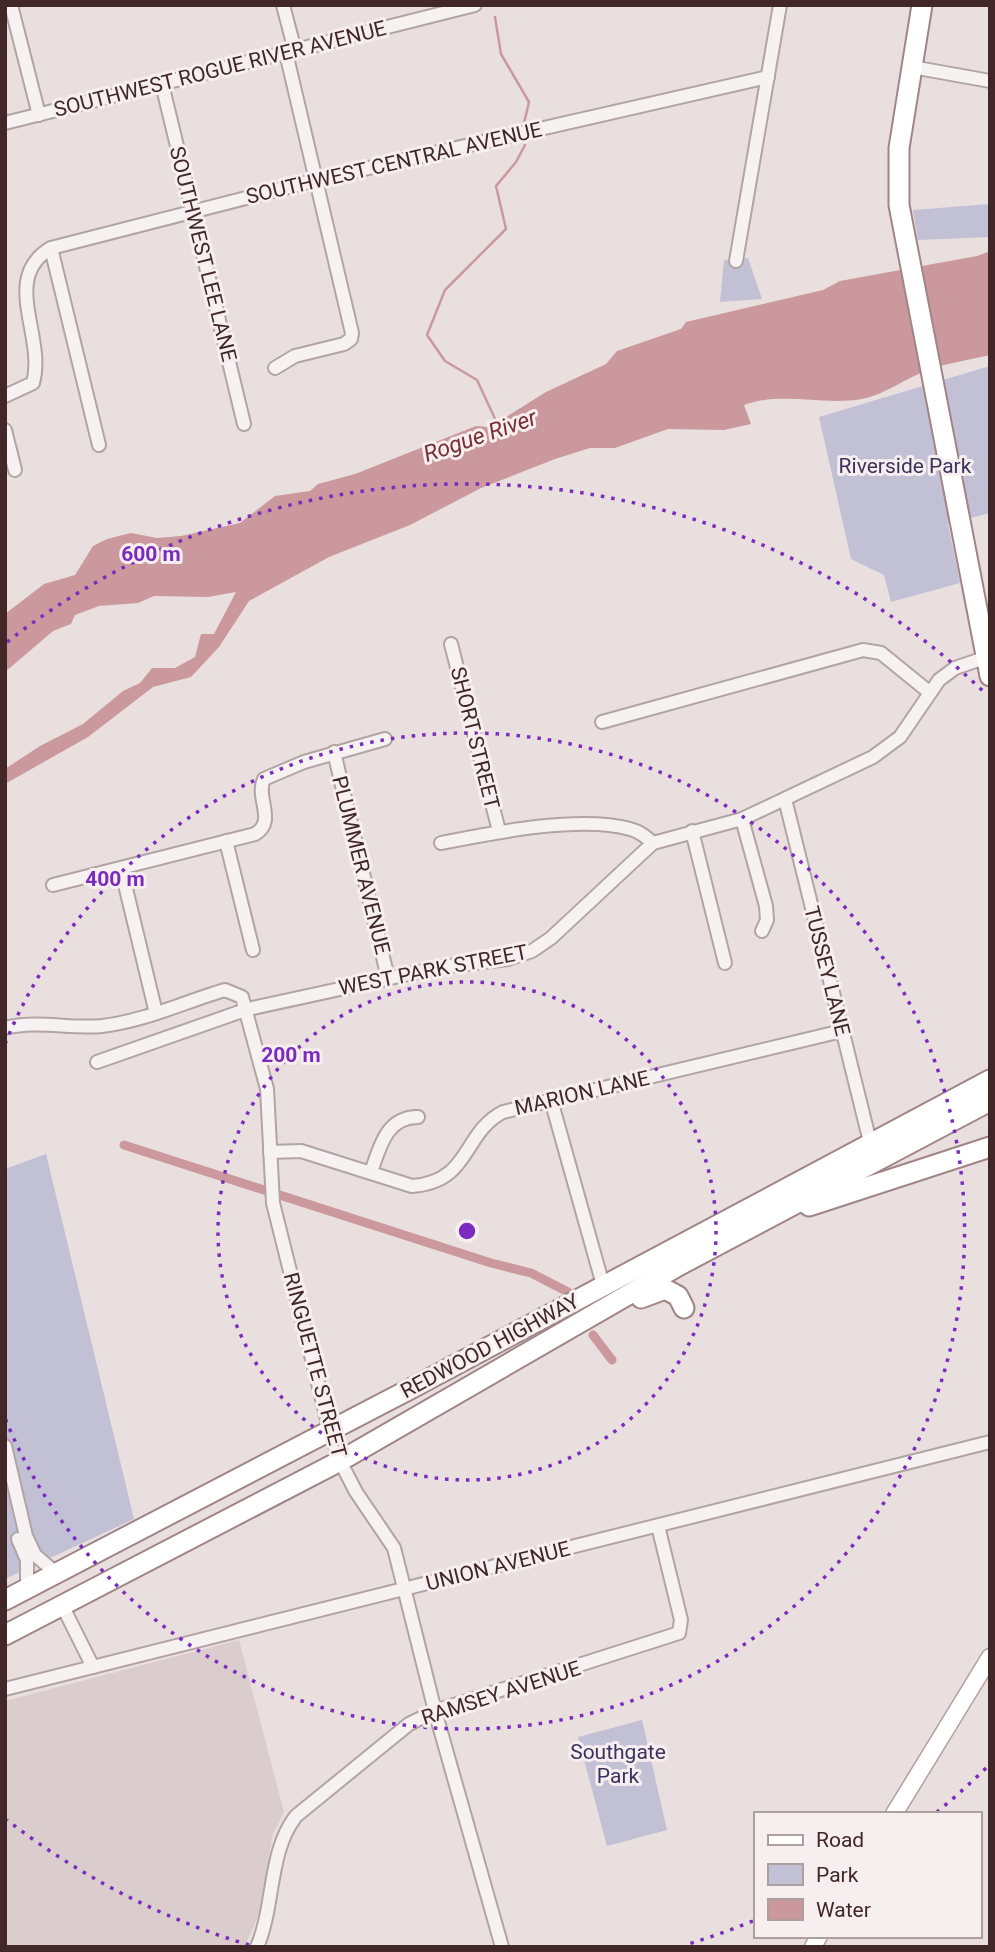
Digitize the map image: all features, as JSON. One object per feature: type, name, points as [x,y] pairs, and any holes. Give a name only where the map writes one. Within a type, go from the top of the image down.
[{"type":"highway","points":[[922,5],[899,148],[899,205],[989,662]]},
{"type":"highway","name":"REDWOOD HIGHWAY","points":[[5,1600],[330,1431],[984,1082]]},
{"type":"highway","points":[[746,1229],[990,1101]]},
{"type":"highway","points":[[746,1229],[990,1147]]},
{"type":"highway","name":"REDWOOD HIGHWAY","points":[[5,1634],[340,1461],[746,1229]]},
{"type":"highway","points":[[531,1353],[574,1337],[653,1291],[665,1289],[678,1296],[684,1308]]},
{"type":"main road","points":[[895,1812],[990,1657]]},
{"type":"street","points":[[11,5],[39,115]]},
{"type":"street","points":[[275,368],[295,356],[338,347],[351,339],[351,327],[316,180],[283,5]]},
{"type":"street","name":"SOUTHWEST ROGUE RIVER AVENUE","points":[[5,123],[475,5]]},
{"type":"street","points":[[736,261],[780,5]]},
{"type":"street","points":[[912,67],[990,80]]},
{"type":"street","name":"SOUTHWEST CENTRAL AVENUE","points":[[5,396],[33,383],[36,371],[18,298],[19,280],[26,265],[35,256],[51,248],[316,180],[768,77]]},
{"type":"street","name":"SOUTHWEST LEE LANE","points":[[162,84],[244,424]]},
{"type":"street","points":[[51,248],[99,445]]},
{"type":"street","points":[[5,430],[15,470]]},
{"type":"street","name":"SHORT STREET","points":[[451,644],[499,831]]},
{"type":"street","points":[[602,722],[863,650],[881,653],[929,692]]},
{"type":"street","name":"WEST PARK STREET","points":[[97,1062],[248,1009],[441,967],[508,959],[533,951],[551,938],[653,843],[741,819],[886,750],[908,727],[929,692],[955,668],[989,662]]},
{"type":"street","points":[[53,885],[255,834],[265,826],[260,788],[264,779],[334,752],[385,739]]},
{"type":"street","name":"PLUMMER AVENUE","points":[[334,752],[388,978]]},
{"type":"street","name":"TUSSEY LANE","points":[[785,799],[870,1143]]},
{"type":"street","points":[[741,819],[766,906],[767,920],[762,931]]},
{"type":"street","name":"SHORT STREET","points":[[441,843],[499,831],[556,826],[633,829],[653,843]]},
{"type":"street","points":[[692,831],[725,963]]},
{"type":"street","points":[[226,841],[253,950]]},
{"type":"street","points":[[121,868],[156,1013]]},
{"type":"street","points":[[5,1028],[49,1024],[102,1026],[156,1013],[225,990],[242,997],[248,1009]]},
{"type":"street","name":"RINGUETTE STREET","points":[[248,1009],[267,1089],[276,1216],[330,1431],[340,1461],[356,1492],[394,1548],[435,1711],[502,1947]]},
{"type":"street","name":"MARION LANE","points":[[270,1152],[301,1151],[412,1186],[440,1180],[455,1170],[487,1123],[495,1116],[551,1100],[842,1031]]},
{"type":"street","points":[[551,1100],[603,1285]]},
{"type":"street","points":[[371,1172],[390,1127],[404,1118],[418,1117]]},
{"type":"street","name":"UNION AVENUE","points":[[5,1689],[990,1442]]},
{"type":"street","points":[[5,1446],[27,1560],[27,1588]]},
{"type":"street","name":"RAMSEY AVENUE","points":[[257,1947],[266,1925],[279,1848],[288,1826],[296,1815],[409,1724],[435,1711],[679,1633],[681,1620],[658,1526]]},
{"type":"street","points":[[22,1537],[35,1555],[56,1573]]},
{"type":"street","points":[[62,1605],[93,1667]]},
{"type":"shaded area","points":[[239,1640],[284,1812],[273,1834],[258,1917],[243,1947],[5,1947],[5,1701]]},
{"type":"green space","points":[[990,204],[990,237],[918,240],[913,210]]},
{"type":"green space","points":[[748,258],[762,299],[720,302],[724,260]]},
{"type":"green space","name":"Riverside Park","points":[[990,366],[990,513],[948,524],[960,583],[891,602],[884,575],[851,559],[819,417]]},
{"type":"green space","points":[[46,1154],[134,1519],[5,1579],[5,1169]]},
{"type":"green space","name":"Southgate Park","points":[[642,1720],[667,1830],[607,1846],[578,1737]]},
{"type":"water","name":"Rogue River","points":[[990,251],[990,355],[934,368],[879,394],[862,399],[759,401],[744,405],[751,424],[724,430],[668,429],[615,448],[590,448],[555,459],[481,488],[410,525],[329,557],[249,601],[219,647],[191,677],[153,687],[88,737],[5,784],[5,769],[40,746],[83,724],[123,691],[140,683],[152,668],[175,668],[195,657],[201,634],[214,634],[236,592],[208,597],[154,596],[138,603],[99,606],[75,615],[71,624],[53,631],[5,672],[5,614],[44,584],[75,575],[93,546],[131,533],[157,538],[181,536],[240,523],[275,496],[310,491],[318,484],[355,474],[476,426],[498,428],[506,417],[546,392],[606,364],[617,351],[681,329],[686,322],[823,290],[840,281],[977,256]]},
{"type":"waterway","points":[[495,17],[501,54],[529,102],[524,123]]},
{"type":"waterway","name":"Rogue River","points":[[496,431],[497,423],[477,380],[445,361],[427,335],[445,290],[506,229],[496,186],[516,162],[525,145]]},
{"type":"waterway","points":[[124,1145],[491,1263],[531,1273],[568,1292]]},
{"type":"waterway","points":[[593,1335],[612,1360]]}]
